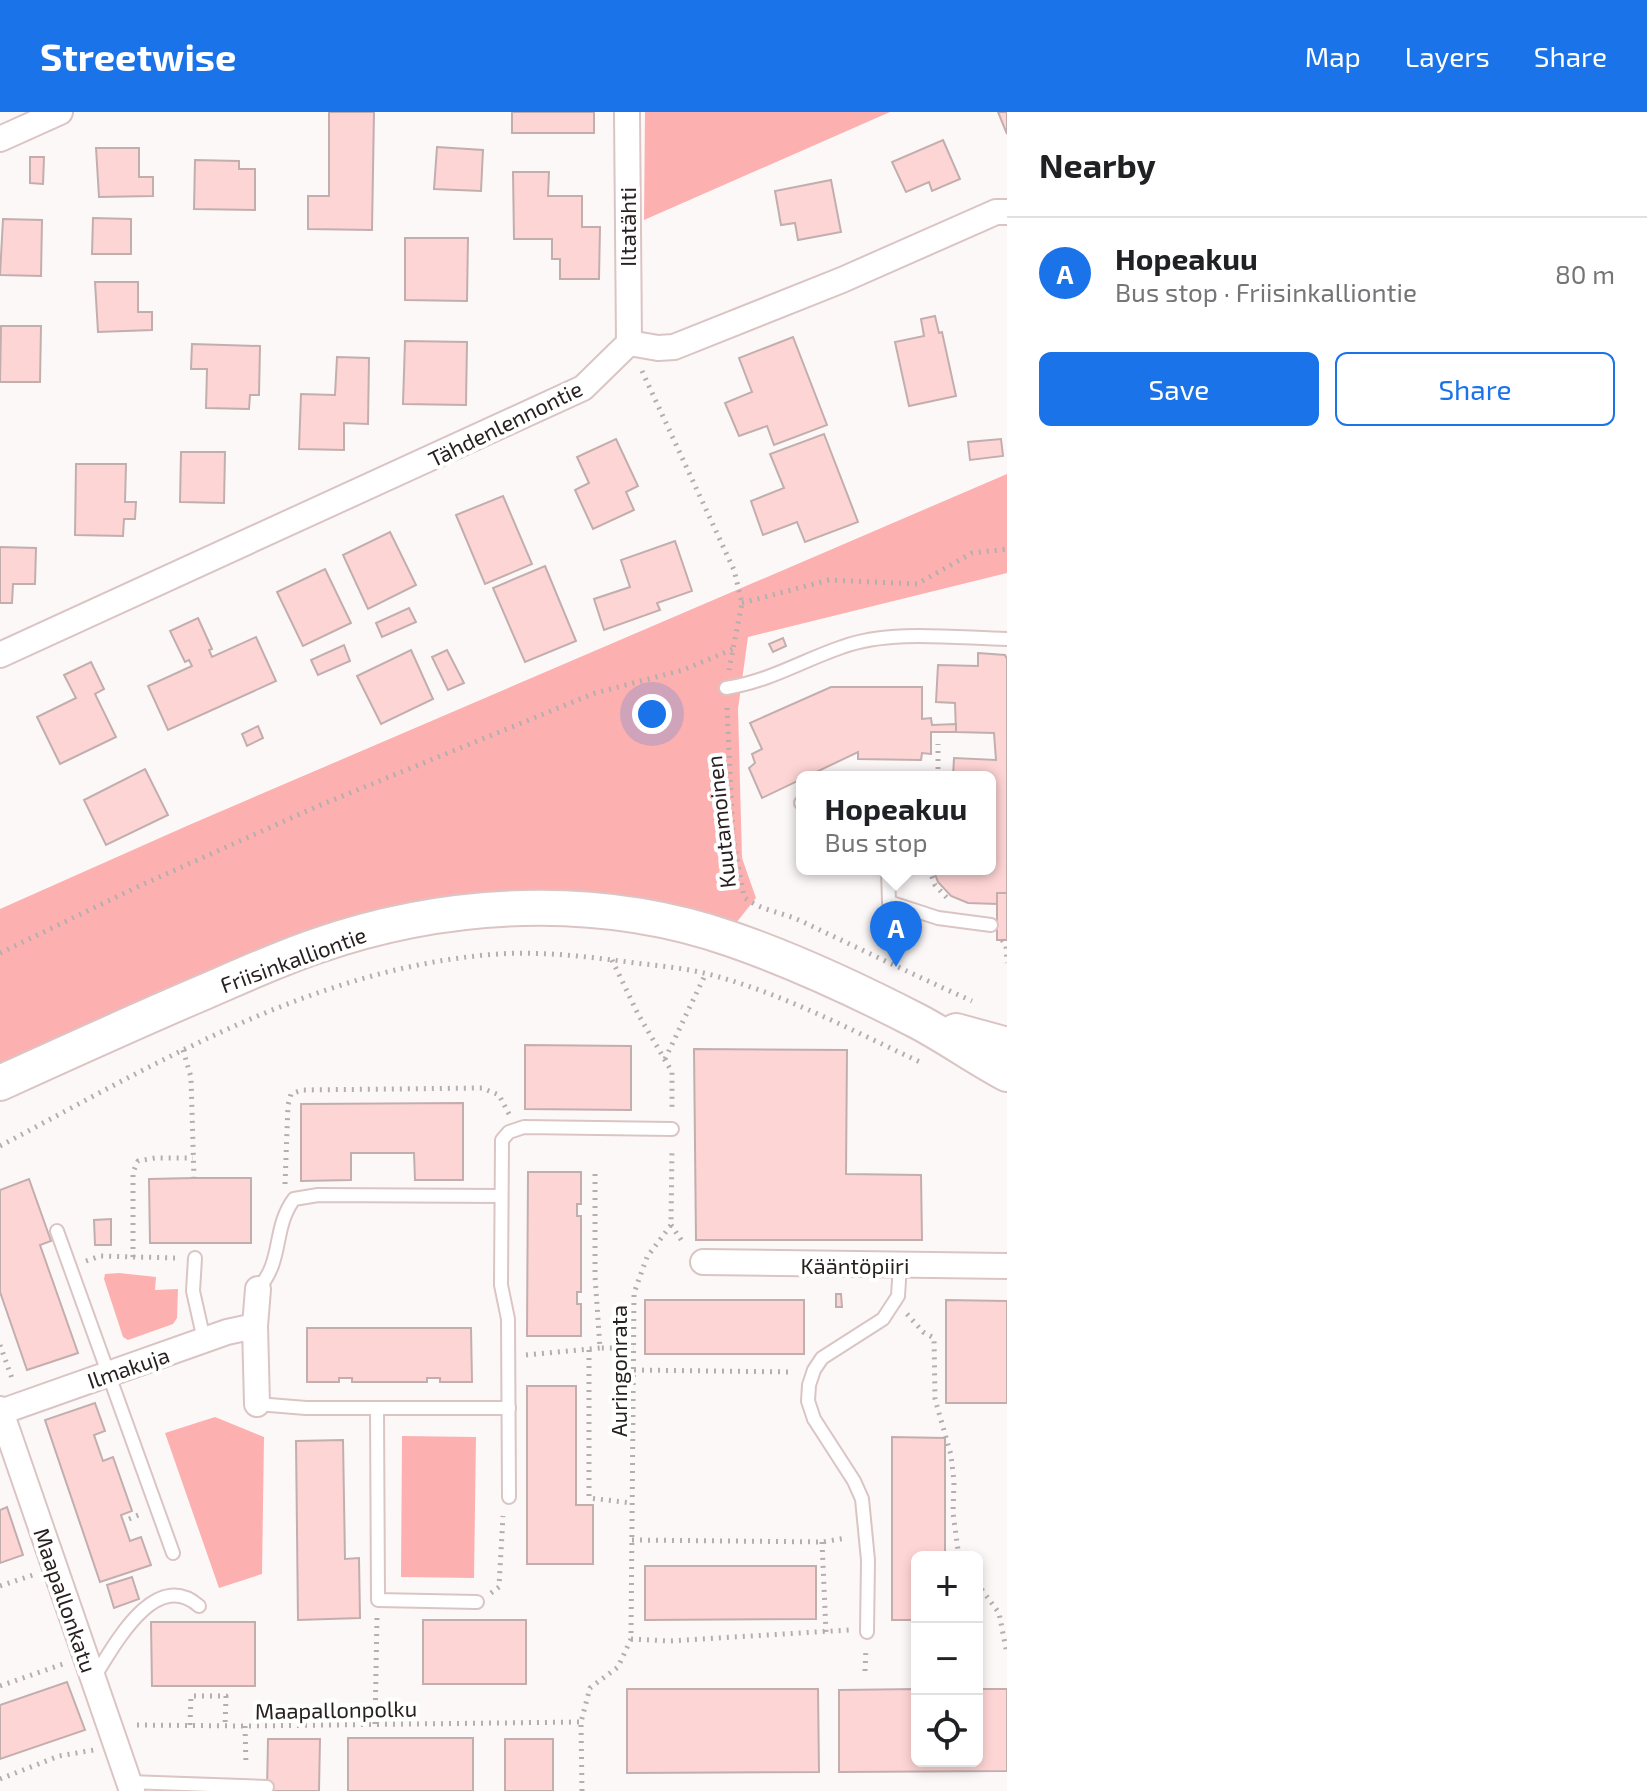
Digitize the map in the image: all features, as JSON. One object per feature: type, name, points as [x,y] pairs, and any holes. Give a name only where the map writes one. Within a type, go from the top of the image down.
[{"type":"main road","name":"Friisinkalliontie","points":[[0,1083],[247,973],[316,946],[422,919],[513,908],[559,907],[625,915],[728,938],[777,956],[920,1023],[1007,1074]]},
{"type":"main road","name":"Friisinkalliontie","points":[[920,1023],[1007,1045]]},
{"type":"street","points":[[0,139],[60,112]]},
{"type":"street","name":"Iltatähti","points":[[627,112],[629,343]]},
{"type":"street","points":[[629,343],[658,348],[674,347],[842,280],[996,212],[1007,212]]},
{"type":"street","name":"Tähdenlennontie","points":[[0,655],[583,388],[629,343]]},
{"type":"street","name":"Kääntöpiiri","points":[[703,1262],[1007,1266]]},
{"type":"street","points":[[257,1404],[255,1326],[258,1289]]},
{"type":"street","name":"Ilmakuja","points":[[0,1410],[204,1340],[255,1326]]},
{"type":"street","name":"Maapallonkatu","points":[[0,1410],[93,1679],[105,1740],[130,1786]]},
{"type":"lane","points":[[726,688],[763,680],[843,646],[887,637],[1007,639]]},
{"type":"lane","points":[[888,875],[889,902],[938,918],[991,925]]},
{"type":"lane","points":[[509,1497],[508,1319],[501,1285],[502,1140],[509,1132],[524,1127],[672,1129]]},
{"type":"lane","points":[[258,1289],[270,1275],[283,1214],[294,1199],[318,1195],[501,1196]]},
{"type":"lane","points":[[57,1231],[173,1553]]},
{"type":"lane","points":[[195,1258],[193,1291],[204,1340]]},
{"type":"lane","points":[[867,1631],[868,1560],[862,1499],[814,1419],[808,1401],[813,1372],[822,1358],[883,1319],[896,1299],[900,1265]]},
{"type":"lane","points":[[257,1404],[306,1408],[509,1408]]},
{"type":"lane","points":[[377,1408],[378,1600],[481,1600]]},
{"type":"lane","points":[[93,1679],[139,1612],[158,1600],[177,1595],[190,1598],[199,1606]]},
{"type":"lane","points":[[130,1786],[267,1787]]},
{"type":"path","points":[[629,343],[734,570],[742,603],[829,580],[917,584],[972,553],[1007,549]]},
{"type":"path","name":"Kuutamoinen","points":[[742,603],[726,688],[733,836],[744,897],[755,906],[797,919],[973,1001]]},
{"type":"path","points":[[0,953],[137,887],[318,806],[595,693],[683,670],[733,649]]},
{"type":"path","points":[[938,744],[938,771]]},
{"type":"path","points":[[0,1146],[183,1050],[239,1023],[324,989],[432,963],[498,954],[555,953],[706,973],[770,993],[924,1063]]},
{"type":"path","name":"Auringonrata","points":[[612,960],[638,1014],[672,1072],[671,1225],[647,1257],[634,1293],[631,1639]]},
{"type":"path","points":[[665,1059],[706,973]]},
{"type":"path","points":[[183,1050],[191,1077],[194,1178]]},
{"type":"path","points":[[290,1204],[285,1185],[288,1105],[291,1094],[302,1090],[482,1088],[499,1095],[514,1130]]},
{"type":"path","points":[[133,1257],[133,1172],[138,1161],[193,1158]]},
{"type":"path","points":[[595,1174],[595,1276],[600,1348]]},
{"type":"path","points":[[70,1268],[100,1256],[195,1258]]},
{"type":"path","points":[[896,1299],[923,1332],[934,1338],[935,1399],[951,1455],[958,1551]]},
{"type":"path","points":[[509,1357],[600,1348],[634,1348]]},
{"type":"path","points":[[589,1350],[589,1498],[632,1503]]},
{"type":"path","points":[[634,1370],[813,1372]]},
{"type":"path","points":[[481,1600],[499,1587],[504,1504],[509,1497]]},
{"type":"path","points":[[632,1540],[822,1542],[864,1533]]},
{"type":"path","points":[[822,1542],[826,1632]]},
{"type":"path","points":[[0,1586],[37,1573]]},
{"type":"path","points":[[983,1591],[999,1613],[1007,1654]]},
{"type":"path","points":[[375,1724],[378,1600]]},
{"type":"path","points":[[582,1791],[581,1722],[590,1688],[618,1667],[631,1639],[669,1641],[720,1636],[867,1631]]},
{"type":"path","points":[[0,1686],[68,1662]]},
{"type":"path","points":[[190,1725],[191,1696],[226,1696],[225,1726]]},
{"type":"path","name":"Maapallonpolku","points":[[0,1779],[105,1740],[135,1725],[581,1722]]},
{"type":"path","points":[[245,1726],[246,1787]]},
{"type":"shaded area","points":[[645,112],[890,112],[644,220]]},
{"type":"shaded area","points":[[1007,474],[1007,573],[748,637],[738,709],[742,858],[756,898],[736,923],[510,895],[0,1069],[0,909]]},
{"type":"shaded area","points":[[105,1274],[156,1277],[155,1290],[178,1289],[177,1318],[173,1324],[128,1340],[123,1337],[104,1279]]},
{"type":"shaded area","points":[[215,1417],[264,1437],[262,1574],[219,1588],[165,1433]]},
{"type":"shaded area","points":[[402,1436],[476,1437],[474,1578],[401,1577]]},
{"type":"building","points":[[329,112],[374,112],[372,230],[308,229],[308,196],[329,196]]},
{"type":"building","points":[[512,112],[594,112],[594,133],[512,133]]},
{"type":"building","points":[[998,112],[1007,112],[1007,134]]},
{"type":"building","points":[[943,140],[960,179],[932,191],[929,182],[906,192],[892,162]]},
{"type":"building","points":[[437,147],[483,150],[481,191],[434,189]]},
{"type":"building","points":[[96,148],[139,148],[139,177],[153,177],[153,196],[99,197]]},
{"type":"building","points":[[30,157],[44,157],[43,184],[30,183]]},
{"type":"building","points":[[195,160],[239,161],[239,169],[255,169],[255,210],[194,209]]},
{"type":"building","points":[[513,172],[549,172],[548,196],[582,196],[582,227],[600,227],[599,279],[560,279],[560,259],[552,259],[552,239],[514,239]]},
{"type":"building","points":[[831,180],[841,232],[798,240],[795,223],[781,225],[775,191]]},
{"type":"building","points":[[93,218],[131,219],[131,254],[92,254]]},
{"type":"building","points":[[3,219],[42,220],[41,276],[0,275]]},
{"type":"building","points":[[405,238],[468,238],[467,301],[405,300]]},
{"type":"building","points":[[95,282],[138,282],[138,312],[152,312],[152,330],[98,332]]},
{"type":"building","points":[[935,316],[939,333],[942,332],[956,396],[909,406],[895,342],[924,336],[921,319]]},
{"type":"building","points":[[1,326],[41,326],[40,382],[0,382]]},
{"type":"building","points":[[793,337],[827,425],[774,445],[767,426],[739,436],[725,403],[752,392],[739,358]]},
{"type":"building","points":[[405,341],[467,342],[466,405],[403,404]]},
{"type":"building","points":[[192,344],[260,346],[259,395],[250,395],[249,409],[206,408],[207,369],[191,369]]},
{"type":"building","points":[[337,357],[369,358],[368,424],[344,423],[344,450],[299,449],[301,394],[335,395]]},
{"type":"building","points":[[824,434],[858,522],[805,542],[797,522],[763,535],[751,501],[784,488],[770,454]]},
{"type":"building","points":[[616,439],[638,486],[626,492],[634,510],[593,529],[575,490],[589,483],[577,457]]},
{"type":"building","points":[[1001,439],[1003,456],[970,460],[968,442]]},
{"type":"building","points":[[181,452],[225,452],[224,503],[180,502]]},
{"type":"building","points":[[76,464],[126,464],[125,502],[136,502],[135,519],[124,519],[123,536],[75,535]]},
{"type":"building","points":[[503,496],[532,564],[485,584],[456,515]]},
{"type":"building","points":[[390,532],[416,585],[368,609],[343,555]]},
{"type":"building","points":[[675,541],[692,591],[657,603],[660,610],[604,630],[594,599],[630,587],[621,560]]},
{"type":"building","points":[[0,547],[36,548],[35,584],[13,584],[12,603],[0,603]]},
{"type":"building","points":[[545,566],[576,641],[525,662],[493,588]]},
{"type":"building","points":[[325,569],[351,623],[303,646],[277,592]]},
{"type":"building","points":[[409,608],[416,622],[382,637],[376,623]]},
{"type":"building","points":[[198,618],[212,649],[209,650],[212,657],[256,637],[276,681],[168,730],[148,686],[192,666],[189,660],[185,662],[170,631]]},
{"type":"building","points":[[783,638],[786,646],[773,652],[769,644]]},
{"type":"building","points":[[344,645],[350,661],[318,675],[311,660]]},
{"type":"building","points":[[411,650],[433,699],[381,724],[357,676]]},
{"type":"building","points":[[447,650],[464,683],[448,690],[432,657]]},
{"type":"building","points":[[978,653],[1005,655],[1007,659],[1007,893],[997,893],[997,904],[968,903],[951,896],[935,875],[996,875],[996,771],[953,771],[954,758],[996,760],[994,733],[956,732],[955,703],[936,702],[938,665],[978,666]]},
{"type":"building","points":[[91,662],[104,689],[95,694],[116,737],[60,764],[37,717],[76,698],[64,675]]},
{"type":"building","points":[[831,687],[922,687],[922,719],[931,718],[932,725],[956,724],[956,732],[931,732],[931,754],[922,753],[921,760],[858,759],[858,752],[818,771],[796,771],[796,782],[762,798],[749,768],[755,763],[752,754],[762,749],[750,723]]},
{"type":"building","points":[[258,726],[263,738],[247,746],[242,734]]},
{"type":"building","points":[[145,769],[168,815],[106,845],[84,800]]},
{"type":"building","points":[[997,893],[1007,893],[1007,940],[997,940]]},
{"type":"building","points":[[525,1045],[631,1046],[631,1110],[525,1109]]},
{"type":"building","points":[[694,1049],[847,1050],[846,1174],[921,1175],[922,1240],[696,1240]]},
{"type":"building","points":[[463,1103],[463,1180],[415,1180],[414,1153],[351,1153],[351,1180],[301,1181],[301,1104]]},
{"type":"building","points":[[528,1172],[581,1172],[581,1204],[577,1204],[577,1216],[581,1216],[581,1292],[577,1292],[577,1304],[581,1304],[581,1336],[527,1336]]},
{"type":"building","points":[[251,1178],[251,1243],[150,1243],[149,1179]]},
{"type":"building","points":[[29,1179],[51,1241],[40,1245],[78,1353],[27,1370],[0,1292],[0,1190]]},
{"type":"building","points":[[111,1219],[111,1245],[95,1245],[94,1220]]},
{"type":"building","points":[[836,1294],[841,1294],[842,1307],[836,1307]]},
{"type":"building","points":[[645,1300],[804,1300],[804,1354],[645,1354]]},
{"type":"building","points":[[946,1300],[1007,1301],[1007,1403],[946,1403]]},
{"type":"building","points":[[307,1328],[471,1328],[472,1382],[440,1382],[440,1378],[427,1378],[427,1382],[352,1382],[352,1378],[339,1378],[339,1382],[307,1382]]},
{"type":"building","points":[[527,1386],[576,1386],[576,1505],[593,1505],[593,1564],[527,1564]]},
{"type":"building","points":[[95,1403],[105,1431],[94,1435],[103,1461],[113,1457],[132,1511],[121,1515],[130,1541],[141,1537],[151,1565],[100,1582],[45,1420]]},
{"type":"building","points":[[892,1437],[945,1438],[945,1551],[911,1551],[911,1620],[892,1620]]},
{"type":"building","points":[[343,1440],[345,1559],[359,1558],[360,1618],[298,1620],[296,1441]]},
{"type":"building","points":[[7,1507],[23,1555],[0,1563],[0,1510]]},
{"type":"building","points":[[645,1566],[816,1566],[816,1619],[645,1620]]},
{"type":"building","points":[[132,1577],[139,1599],[114,1608],[107,1585]]},
{"type":"building","points":[[423,1620],[526,1620],[526,1684],[423,1684]]},
{"type":"building","points":[[151,1622],[255,1622],[255,1686],[152,1686]]},
{"type":"building","points":[[67,1682],[85,1730],[0,1759],[0,1705]]},
{"type":"building","points":[[627,1689],[818,1689],[819,1772],[627,1773]]},
{"type":"building","points":[[911,1689],[911,1767],[983,1767],[983,1689],[1007,1689],[1007,1771],[839,1772],[839,1690]]},
{"type":"building","points":[[348,1738],[473,1738],[473,1791],[348,1791]]},
{"type":"building","points":[[268,1739],[320,1739],[319,1791],[267,1791]]},
{"type":"building","points":[[505,1739],[553,1739],[553,1791],[505,1791]]},
{"type":"place","name":"Hopeakuu","points":[[896,967]]}]
